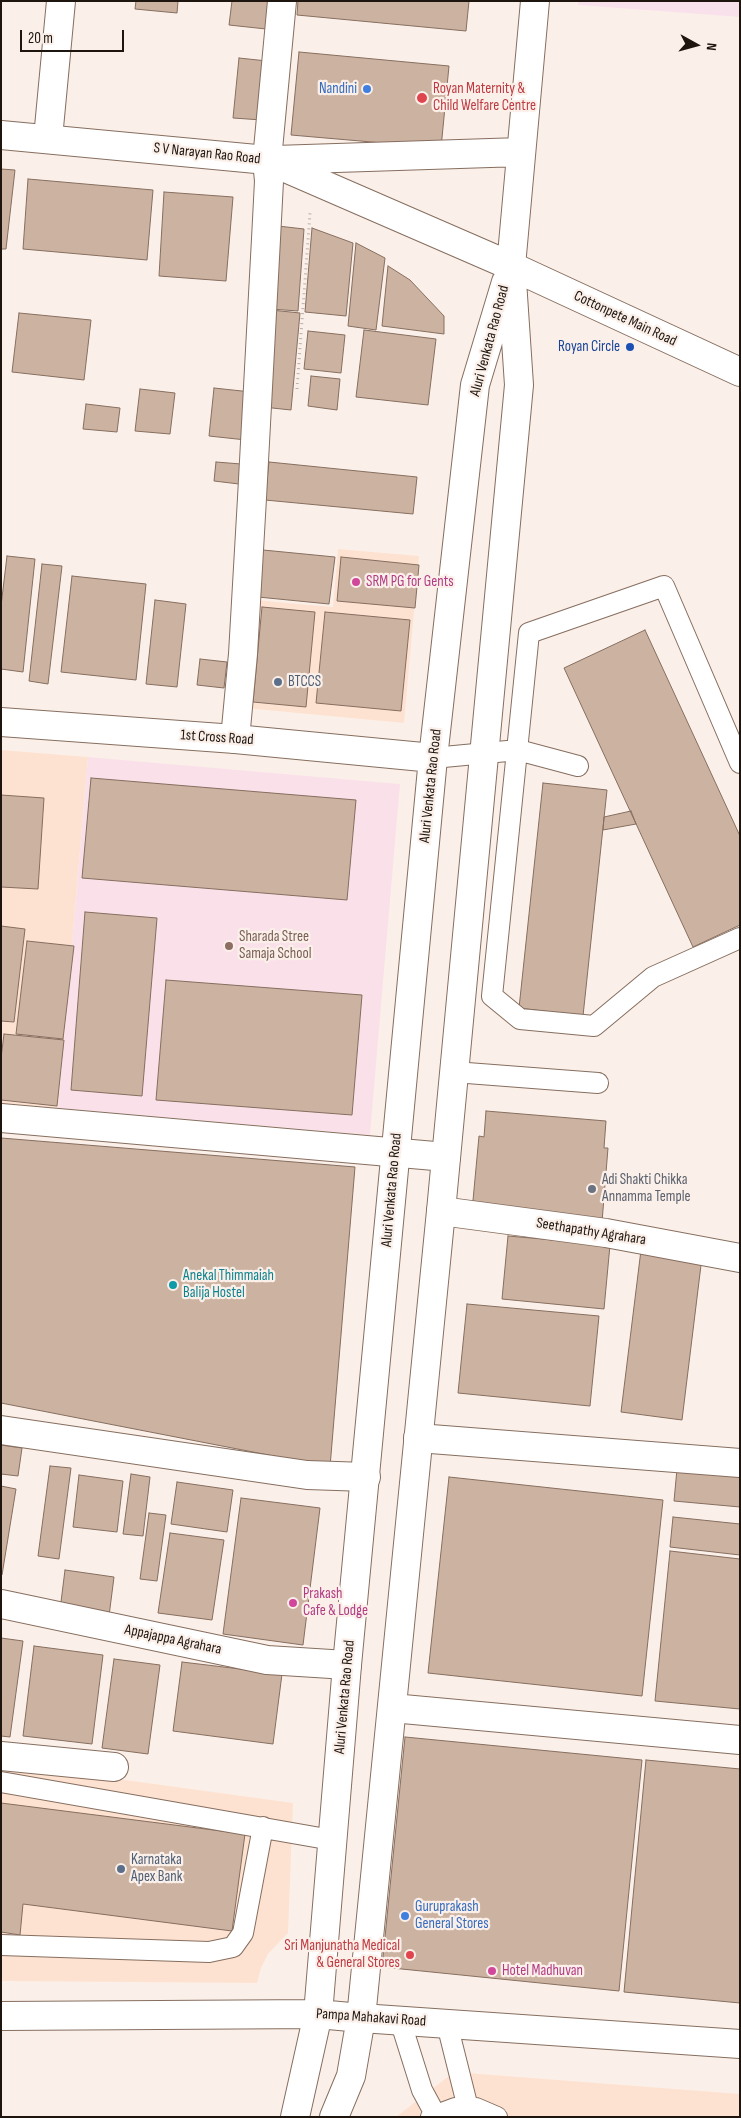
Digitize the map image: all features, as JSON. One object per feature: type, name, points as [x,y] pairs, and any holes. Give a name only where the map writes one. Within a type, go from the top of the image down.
[{"type":"main road","points":[[48,138],[61,1]]},
{"type":"main road","points":[[235,739],[243,654],[266,239],[269,180],[267,160],[282,1]]},
{"type":"main road","name":"Aluri Venkata Rao Road","points":[[334,2117],[351,2076],[361,2018],[441,1212],[519,385],[511,266],[535,1]]},
{"type":"main road","name":"S V Narayan Rao Road","points":[[1,135],[267,160],[511,266]]},
{"type":"main road","points":[[267,160],[521,152]]},
{"type":"main road","name":"Aluri Venkata Rao Road","points":[[295,2117],[318,2014],[347,1665],[433,758],[475,385],[511,266]]},
{"type":"main road","name":"Cottonpete Main Road","points":[[511,266],[740,372]]},
{"type":"main road","name":"1st Cross Road","points":[[1,722],[235,739],[433,758]]},
{"type":"main road","points":[[1,1118],[446,1157]]},
{"type":"main road","name":"Seethapathy Agrahara","points":[[441,1212],[606,1233],[740,1258]]},
{"type":"main road","points":[[1,1430],[307,1474],[366,1477]]},
{"type":"main road","points":[[418,1438],[740,1463]]},
{"type":"main road","name":"Appajappa Agrahara","points":[[1,1604],[267,1660],[347,1665]]},
{"type":"main road","points":[[392,1708],[740,1740]]},
{"type":"main road","points":[[1,1756],[114,1767]]},
{"type":"main road","name":"Pampa Mahakavi Road","points":[[1,2016],[318,2014],[740,2044]]},
{"type":"lane","points":[[740,763],[664,586],[529,633],[492,996],[520,1019],[594,1026],[653,977],[740,938]]},
{"type":"lane","points":[[433,758],[518,750],[578,766]]},
{"type":"lane","points":[[454,1072],[598,1083]]},
{"type":"lane","points":[[1,1782],[332,1840]]},
{"type":"lane","points":[[1,1945],[210,1952],[233,1947],[242,1933],[263,1828]]},
{"type":"lane","points":[[400,2020],[422,2090],[433,2115],[455,2108],[476,2108],[497,2117]]},
{"type":"lane","points":[[447,2024],[468,2108]]},
{"type":"path","points":[[297,389],[313,180]]},
{"type":"shaded area","points":[[578,1],[740,1],[740,17],[578,5]]},
{"type":"shaded area","points":[[338,549],[419,556],[404,723],[245,708],[255,600],[333,607]]},
{"type":"shaded area","points":[[1,750],[88,757],[58,1108],[1,1103]]},
{"type":"shaded area","name":"Sharada Stree Samaja School","points":[[88,757],[400,784],[370,1135],[58,1108]]},
{"type":"shaded area","points":[[1,1763],[293,1803],[288,1933],[268,1954],[261,1968],[257,1983],[1,1981]]},
{"type":"shaded area","points":[[454,2072],[740,2094],[740,2117],[396,2117]]},
{"type":"building","points":[[136,1],[178,1],[177,13],[135,9]]},
{"type":"building","points":[[232,1],[269,1],[266,29],[229,25]]},
{"type":"building","points":[[298,1],[469,1],[466,31],[297,15]]},
{"type":"building","points":[[299,52],[449,66],[441,148],[291,135]]},
{"type":"building","points":[[239,58],[267,61],[262,120],[233,118]]},
{"type":"building","points":[[1,169],[15,170],[6,249],[1,249]]},
{"type":"building","points":[[28,179],[153,190],[147,260],[23,249]]},
{"type":"building","points":[[164,192],[233,197],[226,281],[159,276]]},
{"type":"building","points":[[278,226],[304,229],[298,311],[271,309]]},
{"type":"building","points":[[312,228],[353,243],[346,316],[305,312]]},
{"type":"building","points":[[356,243],[385,258],[376,330],[348,326]]},
{"type":"building","points":[[388,266],[410,280],[444,316],[444,334],[382,326]]},
{"type":"building","points":[[271,310],[300,313],[291,410],[263,407]]},
{"type":"building","points":[[19,313],[91,320],[84,380],[12,372]]},
{"type":"building","points":[[364,330],[436,339],[428,405],[356,397]]},
{"type":"building","points":[[308,331],[345,335],[341,373],[304,369]]},
{"type":"building","points":[[311,376],[340,379],[337,410],[308,406]]},
{"type":"building","points":[[214,388],[251,392],[246,440],[209,436]]},
{"type":"building","points":[[140,389],[175,393],[170,434],[135,431]]},
{"type":"building","points":[[86,404],[120,408],[117,432],[83,429]]},
{"type":"building","points":[[216,462],[241,464],[239,484],[214,481]]},
{"type":"building","points":[[269,462],[417,477],[413,514],[265,500]]},
{"type":"building","points":[[263,550],[335,557],[329,604],[258,597]]},
{"type":"building","points":[[7,556],[35,559],[23,672],[1,669],[1,606]]},
{"type":"building","points":[[341,557],[419,565],[415,608],[337,601]]},
{"type":"building","points":[[42,564],[62,566],[48,684],[29,681]]},
{"type":"building","points":[[72,576],[146,584],[136,680],[61,672]]},
{"type":"building","points":[[155,600],[186,604],[177,687],[146,684]]},
{"type":"building","points":[[262,607],[315,612],[306,707],[253,702]]},
{"type":"building","points":[[325,612],[410,620],[401,711],[316,703]]},
{"type":"building","points":[[645,630],[740,836],[740,925],[693,947],[564,668]]},
{"type":"building","points":[[200,659],[227,662],[224,688],[197,685]]},
{"type":"building","points":[[91,778],[356,800],[347,900],[82,878]]},
{"type":"building","points":[[543,783],[607,790],[583,1016],[519,1008]]},
{"type":"building","points":[[1,795],[44,798],[38,889],[1,887]]},
{"type":"building","points":[[631,811],[636,824],[603,830],[604,817]]},
{"type":"building","points":[[85,912],[157,918],[142,1096],[71,1090]]},
{"type":"building","points":[[1,926],[25,929],[14,1022],[1,1021]]},
{"type":"building","points":[[27,941],[74,946],[63,1039],[16,1034]]},
{"type":"building","points":[[166,980],[362,995],[352,1115],[156,1100]]},
{"type":"building","points":[[4,1034],[64,1040],[57,1106],[1,1100],[1,1058]]},
{"type":"building","points":[[486,1111],[606,1121],[604,1148],[608,1148],[602,1222],[472,1211],[479,1136],[484,1137]]},
{"type":"building","name":"Anekal Thimmaiah Balija Hostel","points":[[1,1138],[355,1167],[330,1467],[1,1403]]},
{"type":"building","points":[[508,1236],[610,1245],[604,1309],[502,1299]]},
{"type":"building","points":[[641,1250],[702,1257],[682,1420],[621,1412]]},
{"type":"building","points":[[467,1304],[599,1316],[590,1406],[458,1393]]},
{"type":"building","points":[[1,1445],[22,1448],[18,1476],[1,1474]]},
{"type":"building","points":[[50,1466],[71,1468],[59,1559],[38,1556]]},
{"type":"building","points":[[677,1469],[740,1475],[740,1507],[674,1501]]},
{"type":"building","points":[[131,1474],[150,1477],[143,1536],[123,1534]]},
{"type":"building","points":[[79,1475],[123,1481],[117,1532],[73,1527]]},
{"type":"building","points":[[449,1477],[663,1500],[642,1696],[428,1673]]},
{"type":"building","points":[[177,1482],[233,1490],[227,1532],[171,1524]]},
{"type":"building","points":[[1,1486],[16,1489],[2,1575],[1,1575]]},
{"type":"building","points":[[241,1498],[320,1508],[303,1645],[223,1634]]},
{"type":"building","points":[[149,1513],[166,1515],[157,1581],[140,1579]]},
{"type":"building","points":[[673,1517],[740,1524],[740,1555],[670,1547]]},
{"type":"building","points":[[170,1533],[224,1540],[212,1620],[158,1613]]},
{"type":"building","points":[[670,1551],[740,1559],[740,1709],[655,1701]]},
{"type":"building","points":[[65,1570],[114,1577],[109,1616],[60,1610]]},
{"type":"building","points":[[1,1638],[23,1641],[10,1737],[1,1736]]},
{"type":"building","points":[[34,1646],[103,1655],[92,1744],[23,1736]]},
{"type":"building","points":[[114,1659],[160,1665],[148,1754],[102,1748]]},
{"type":"building","points":[[182,1662],[282,1674],[273,1744],[173,1731]]},
{"type":"building","points":[[405,1737],[642,1760],[619,1991],[382,1967]]},
{"type":"building","points":[[646,1760],[740,1769],[740,2003],[624,1992]]},
{"type":"building","name":"Karnataka Apex Bank","points":[[1,1803],[245,1834],[232,1931],[23,1904],[20,1935],[1,1932]]},
{"type":"place","name":"Nandini","points":[[367,89]]},
{"type":"place","name":"Royan Maternity & Child Welfare Centre","points":[[422,98]]},
{"type":"place","name":"Royan Circle","points":[[630,347]]},
{"type":"place","name":"SRM PG for Gents","points":[[356,582]]},
{"type":"place","name":"BTCCS","points":[[278,682]]},
{"type":"place","name":"Sharada Stree Samaja School","points":[[229,946]]},
{"type":"place","name":"Adi Shakti Chikka Annamma Temple","points":[[592,1189]]},
{"type":"place","name":"Anekal Thimmaiah Balija Hostel","points":[[173,1285]]},
{"type":"place","name":"Prakash Cafe & Lodge","points":[[293,1603]]},
{"type":"place","name":"Karnataka Apex Bank","points":[[121,1869]]},
{"type":"place","name":"Guruprakash General Stores","points":[[405,1916]]},
{"type":"place","name":"Sri Manjunatha Medical & General Stores","points":[[410,1955]]},
{"type":"place","name":"Hotel Madhuvan","points":[[492,1971]]}]
